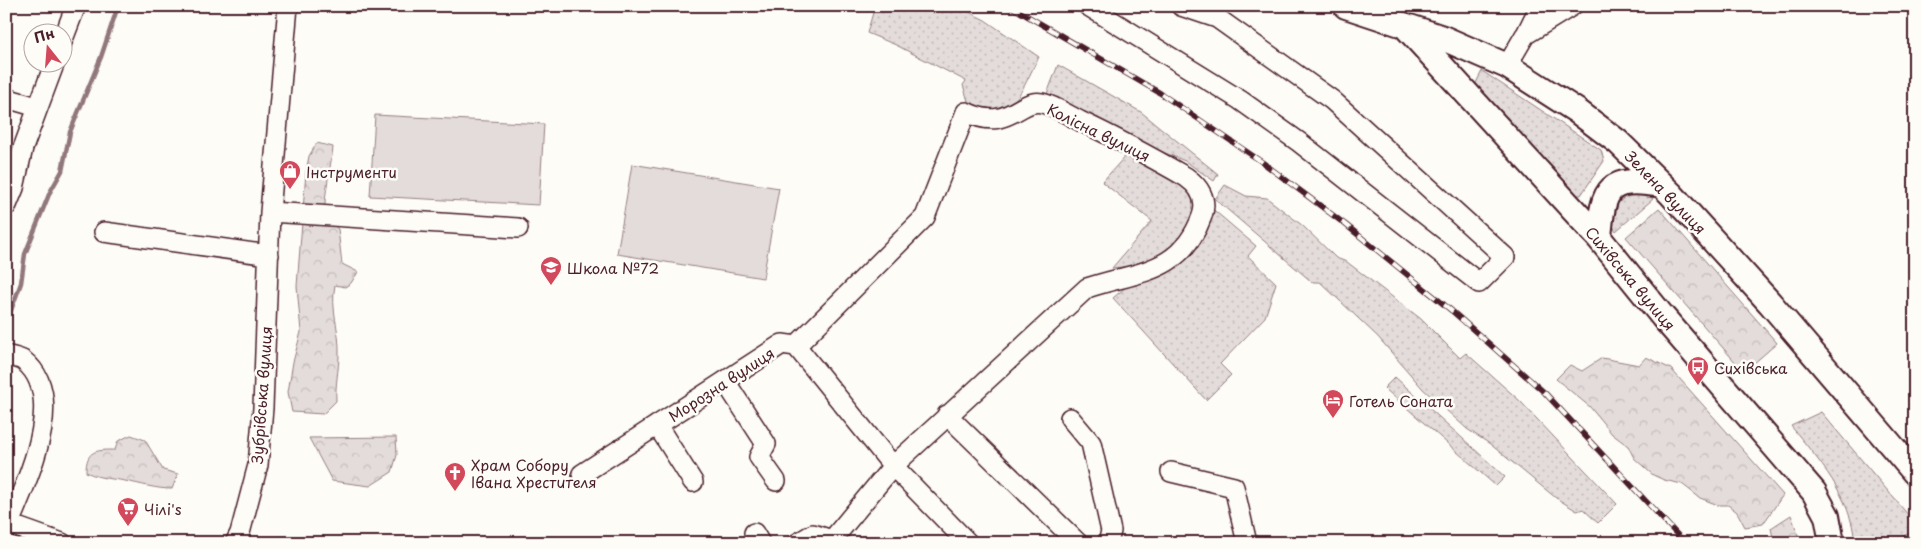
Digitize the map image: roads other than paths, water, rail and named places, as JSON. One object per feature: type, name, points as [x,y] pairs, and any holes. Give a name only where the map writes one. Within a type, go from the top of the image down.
[{"type":"main road","name":"Зелена вулиця","points":[[1346,6],[1442,38],[1507,66],[1618,142],[1662,185],[1770,303],[1915,472]]},
{"type":"main road","name":"Сихівська вулиця","points":[[1406,27],[1599,238],[1663,317],[1814,492],[1827,516],[1832,543]]},
{"type":"main road","points":[[1599,238],[1601,208],[1612,188],[1634,181],[1662,185]]},
{"type":"street","name":"Зубрівська вулиця","points":[[240,540],[258,455],[263,408],[270,212],[288,6]]},
{"type":"street","points":[[1088,6],[1240,100],[1292,137],[1479,283],[1505,257],[1332,100],[1217,18],[1181,6]]},
{"type":"street","points":[[1507,66],[1540,6]]},
{"type":"street","points":[[1525,35],[1572,6]]},
{"type":"street","points":[[70,22],[75,8]]},
{"type":"street","points":[[7,204],[14,188],[23,148],[50,72]]},
{"type":"street","points":[[6,98],[38,107]]},
{"type":"street","name":"Колісна вулиця","points":[[796,346],[925,217],[966,112],[985,120],[995,120],[1019,111],[1028,105],[1042,103],[1121,141],[1197,184],[1204,202],[1204,211],[1192,238],[1176,257],[1147,272],[1114,279],[1087,288],[948,415]]},
{"type":"street","points":[[270,212],[518,228]]},
{"type":"street","points":[[104,232],[268,255]]},
{"type":"street","name":"Морозна вулиця","points":[[582,474],[782,344],[796,346],[893,466],[968,543]]},
{"type":"street","points":[[6,355],[24,361],[37,378],[43,395],[44,428],[8,523],[62,543]]},
{"type":"street","points":[[725,381],[766,444],[759,457],[776,481]]},
{"type":"street","points":[[798,543],[814,534],[833,541],[893,466],[948,415],[1078,543]]},
{"type":"street","points":[[1070,418],[1091,443],[1110,531],[1108,543]]},
{"type":"street","points":[[657,425],[693,482]]},
{"type":"street","points":[[1171,472],[1234,486],[1247,543]]},
{"type":"waterway","points":[[6,324],[21,283],[25,254],[50,192],[62,171],[70,132],[101,57],[118,6]]},
{"type":"railway","points":[[1010,6],[1160,93],[1262,162],[1346,225],[1452,311],[1545,393],[1685,543]]},
{"type":"place","name":"Інструменти","points":[[290,190]]},
{"type":"place","name":"Школа №72","points":[[551,286]]},
{"type":"place","name":"Сихівська","points":[[1698,386]]},
{"type":"place","name":"Готель Соната","points":[[1333,419]]},
{"type":"place","name":"Храм Собору Івана Хрестителя","points":[[455,492]]},
{"type":"place","name":"Чілі's","points":[[128,527]]}]
